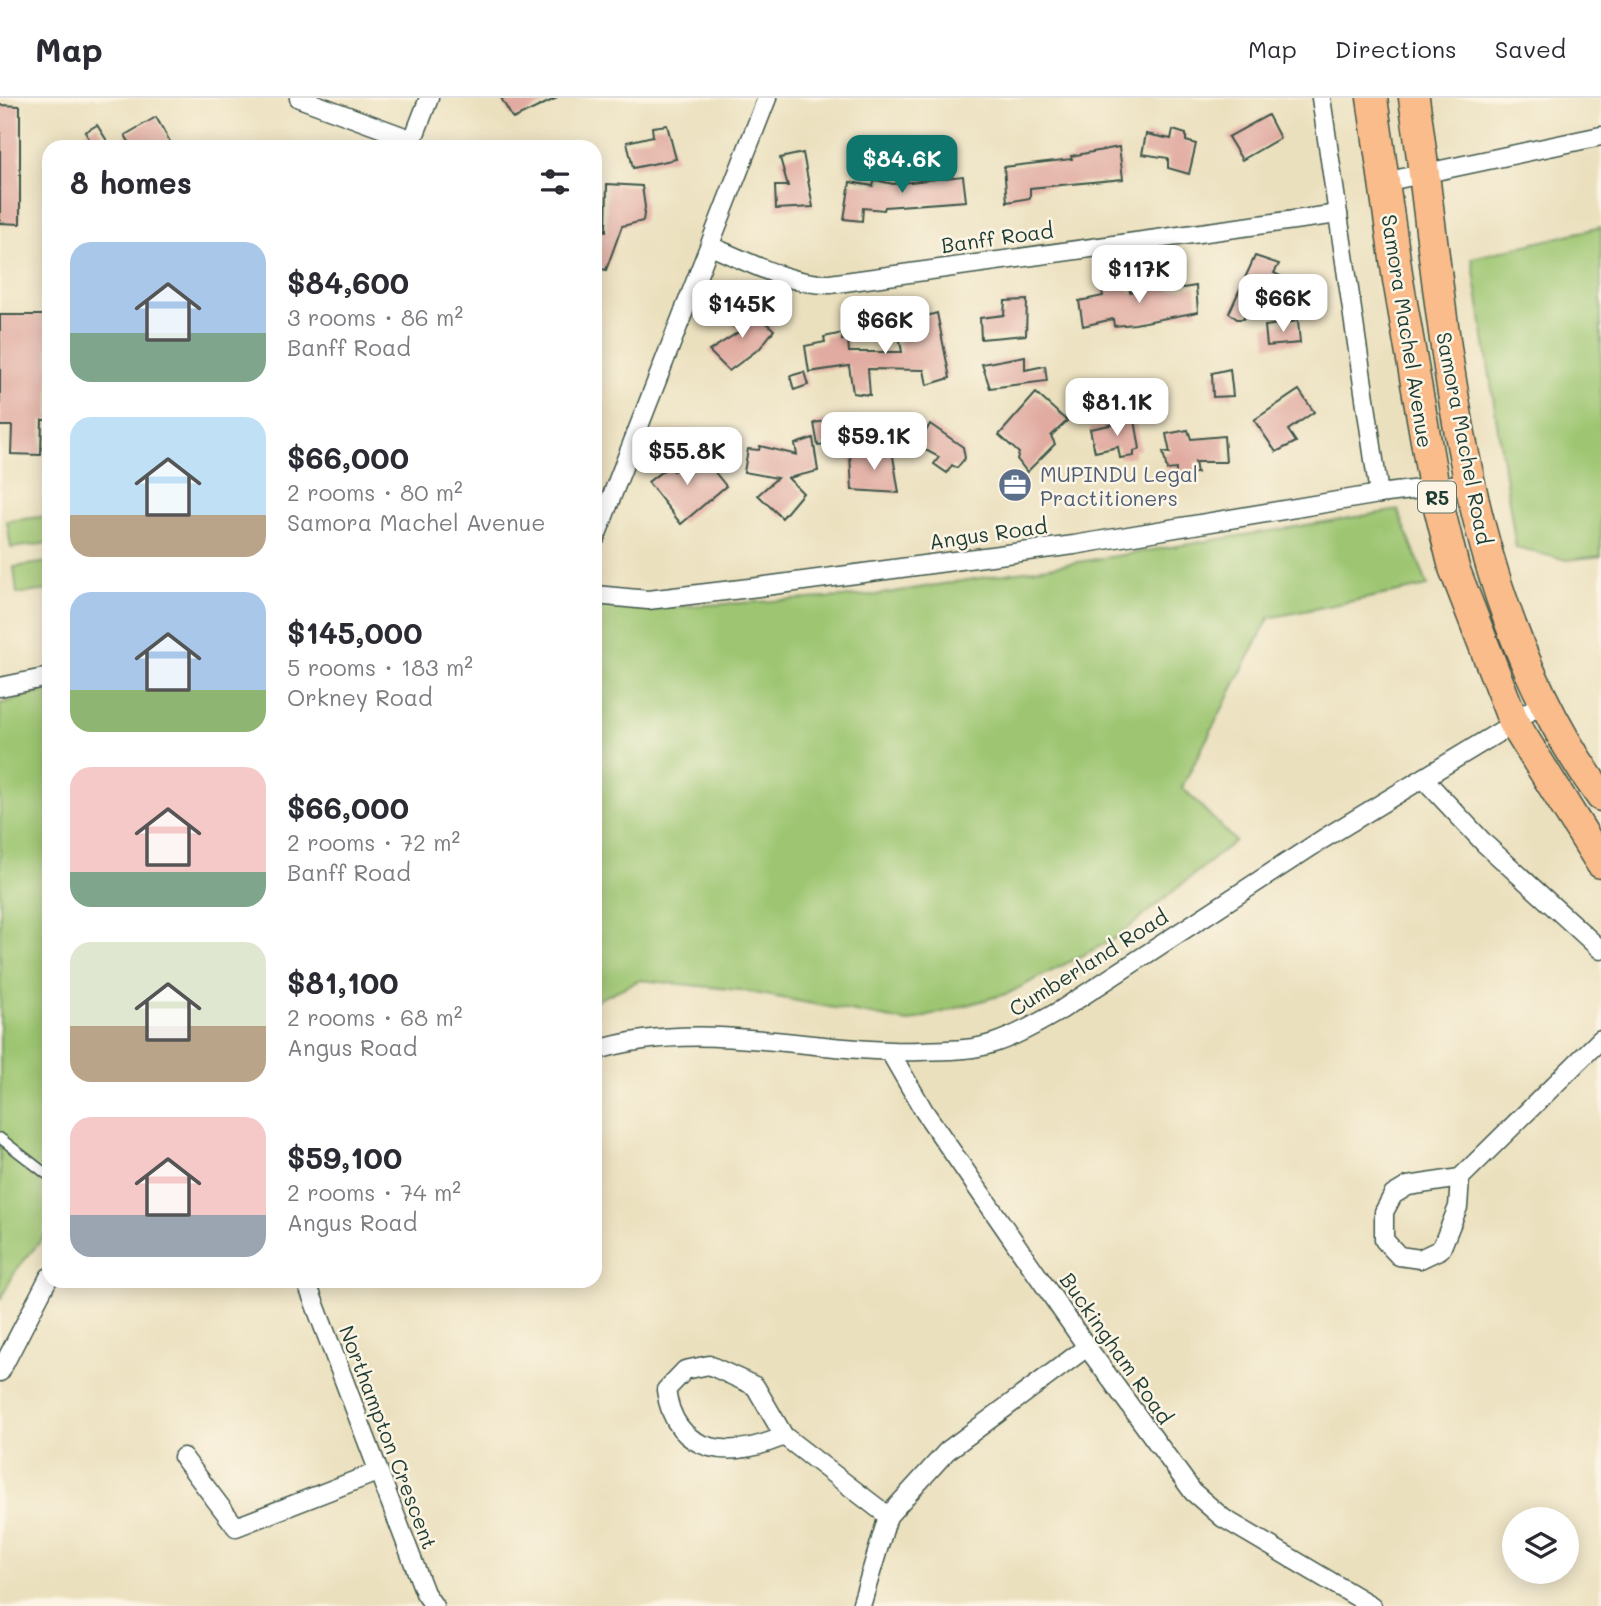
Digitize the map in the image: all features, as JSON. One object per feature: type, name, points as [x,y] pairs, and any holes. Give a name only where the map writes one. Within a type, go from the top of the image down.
[{"type":"highway","name":"Samora Machel Avenue","points":[[1372,98],[1398,280],[1434,487],[1454,568],[1470,616],[1514,723],[1601,863]]},
{"type":"highway","name":"Samora Machel Road","points":[[1414,98],[1444,333],[1469,483],[1507,614],[1542,702],[1601,796]]},
{"type":"street","points":[[299,98],[402,140]]},
{"type":"street","points":[[413,140],[429,98]]},
{"type":"street","points":[[602,521],[767,98]]},
{"type":"street","points":[[1321,98],[1379,494]]},
{"type":"street","points":[[1384,182],[1601,136]]},
{"type":"street","name":"Banff Road","points":[[710,246],[813,285],[1338,214]]},
{"type":"street","name":"Angus Road","points":[[602,596],[648,600],[758,587],[1074,545],[1379,494],[1469,483]]},
{"type":"street","points":[[0,687],[42,678]]},
{"type":"street","name":"Cumberland Road","points":[[602,1049],[639,1041],[681,1038],[774,1041],[890,1052],[966,1050],[994,1043],[1031,1028],[1323,839],[1514,723],[1542,702]]},
{"type":"street","points":[[1424,779],[1485,844],[1601,950]]},
{"type":"street","points":[[1460,1178],[1458,1207],[1441,1249],[1420,1259],[1399,1256],[1384,1240],[1384,1212],[1393,1195],[1408,1186],[1460,1178],[1601,1039]]},
{"type":"street","name":"Buckingham Road","points":[[890,1052],[924,1111],[1087,1347],[1193,1492],[1223,1518],[1372,1606]]},
{"type":"street","points":[[0,1371],[43,1288]]},
{"type":"street","name":"Northampton Crescent","points":[[309,1288],[377,1472],[425,1593],[434,1606]]},
{"type":"street","points":[[861,1606],[888,1516],[947,1451],[1087,1347]]},
{"type":"street","points":[[784,1436],[761,1447],[732,1451],[704,1446],[686,1436],[670,1415],[666,1390],[685,1370],[709,1365],[755,1386],[784,1436],[888,1516]]},
{"type":"street","points":[[183,1457],[236,1527],[377,1472]]},
{"type":"lane","points":[[0,1138],[42,1171]]},
{"type":"green space","points":[[1601,227],[1601,556],[1567,560],[1516,548],[1472,258]]},
{"type":"green space","points":[[1398,510],[1428,586],[1269,618],[1182,787],[1235,841],[1116,938],[1009,993],[908,1022],[739,990],[640,980],[602,998],[602,600],[657,608],[875,595]]},
{"type":"green space","points":[[42,517],[42,544],[11,548],[7,521]]},
{"type":"green space","points":[[42,563],[42,591],[17,594],[14,567]]},
{"type":"green space","points":[[42,692],[42,1239],[16,1270],[0,1300],[0,704]]},
{"type":"building","points":[[501,98],[557,98],[513,119]]},
{"type":"building","points":[[0,105],[20,106],[20,224],[0,223]]},
{"type":"building","points":[[1268,115],[1280,138],[1242,160],[1228,137]]},
{"type":"building","points":[[156,117],[169,140],[128,140],[125,135]]},
{"type":"building","points":[[97,125],[107,140],[90,140],[85,132]]},
{"type":"building","points":[[667,125],[676,159],[633,168],[627,142],[653,136],[652,127]]},
{"type":"building","points":[[1173,130],[1186,134],[1186,141],[1196,144],[1189,174],[1168,168],[1168,158],[1142,154],[1146,134],[1171,139]]},
{"type":"building","points":[[1119,147],[1123,179],[1030,188],[1030,198],[1007,202],[1004,167],[1072,159],[1071,156]]},
{"type":"building","points":[[803,153],[813,207],[776,209],[775,186],[788,186],[780,158]]},
{"type":"building","points":[[963,176],[966,201],[885,207],[884,210],[863,208],[862,221],[844,219],[850,182],[873,186],[875,180],[893,184]]},
{"type":"building","points":[[607,184],[642,186],[645,207],[643,221],[622,226],[606,270],[602,269],[602,230],[606,231]]},
{"type":"building","points":[[1255,256],[1279,264],[1274,273],[1294,283],[1283,306],[1263,299],[1262,291],[1243,319],[1237,319],[1229,313]]},
{"type":"building","points":[[1129,284],[1130,292],[1169,284],[1171,290],[1196,286],[1198,312],[1135,324],[1114,326],[1113,319],[1083,326],[1079,301],[1103,296],[1102,289]]},
{"type":"building","points":[[1027,300],[1026,335],[981,339],[980,318],[1004,315],[1005,301]]},
{"type":"building","points":[[742,309],[757,321],[761,318],[774,330],[760,348],[729,371],[709,351],[740,331],[729,320]]},
{"type":"building","points":[[937,313],[950,378],[927,385],[924,370],[868,369],[870,395],[853,393],[849,366],[809,372],[805,346],[825,342],[824,337],[843,333],[842,340],[848,339],[849,352],[902,352],[899,336],[924,328],[923,317]]},
{"type":"building","points":[[0,315],[42,315],[41,455],[11,454],[12,426],[0,426]]},
{"type":"building","points":[[1298,321],[1300,343],[1267,346],[1265,326]]},
{"type":"building","points":[[1025,356],[1025,370],[1045,366],[1047,381],[990,388],[982,364]]},
{"type":"building","points":[[1230,369],[1233,396],[1213,397],[1212,373]]},
{"type":"building","points":[[804,372],[808,385],[794,390],[790,376]]},
{"type":"building","points":[[1299,390],[1314,412],[1288,430],[1296,442],[1276,452],[1254,420]]},
{"type":"building","points":[[1036,393],[1067,421],[1051,436],[1055,444],[1027,472],[1017,459],[1019,453],[999,435]]},
{"type":"building","points":[[830,420],[834,444],[818,446],[814,423]]},
{"type":"building","points":[[1135,420],[1140,449],[1134,451],[1134,456],[1120,458],[1118,447],[1095,452],[1090,429]]},
{"type":"building","points":[[930,424],[963,447],[965,458],[957,468],[952,465],[947,473],[934,464],[939,457],[918,446]]},
{"type":"building","points":[[1188,430],[1191,439],[1224,436],[1226,462],[1195,462],[1197,473],[1176,476],[1176,469],[1167,470],[1163,452],[1170,453],[1166,434]]},
{"type":"building","points":[[813,438],[818,471],[788,478],[803,493],[782,518],[758,495],[777,478],[744,472],[748,449],[759,450],[760,446],[797,455],[795,444]]},
{"type":"building","points":[[892,450],[899,493],[852,490],[850,454]]},
{"type":"building","points":[[698,451],[726,486],[681,524],[648,482],[669,466],[673,471]]},
{"type":"place","name":"MUPINDU Legal Practitioners","points":[[1015,485]]}]
